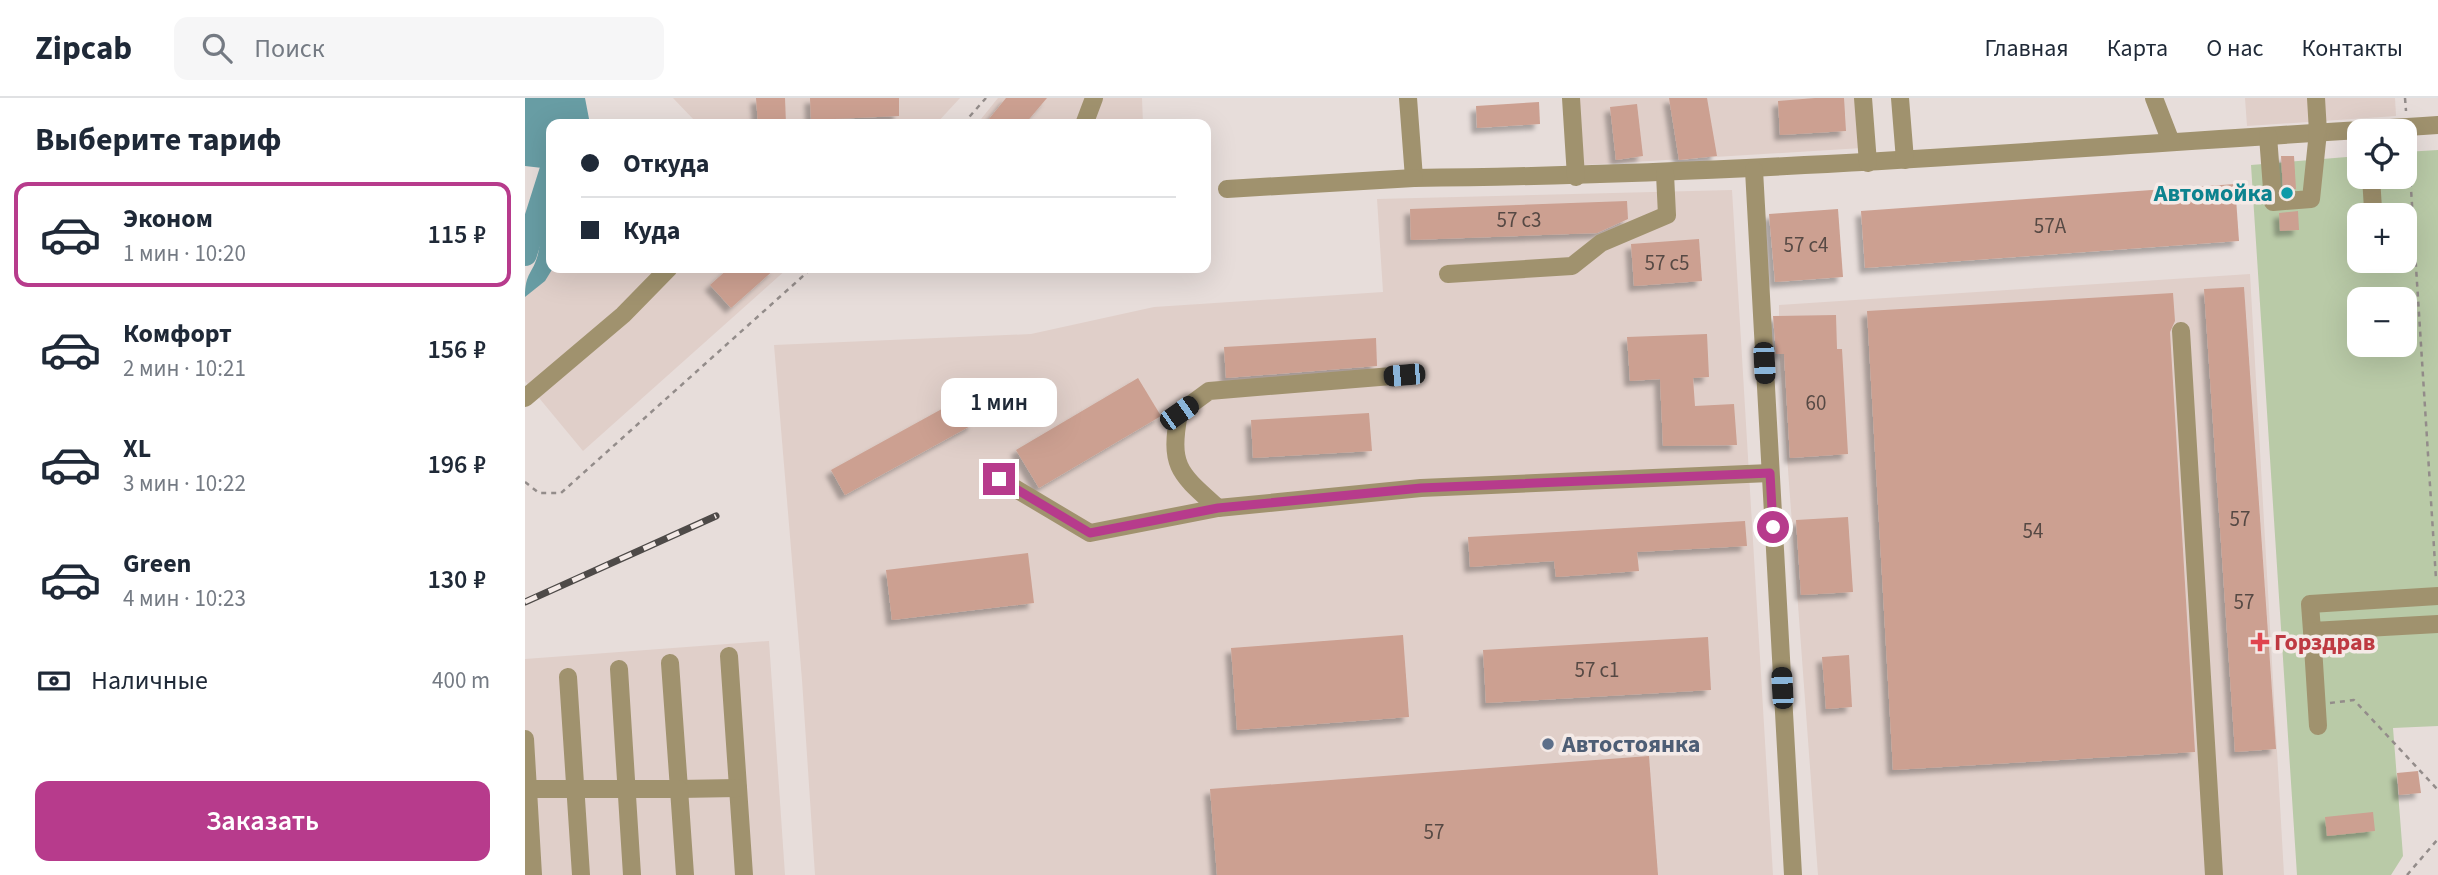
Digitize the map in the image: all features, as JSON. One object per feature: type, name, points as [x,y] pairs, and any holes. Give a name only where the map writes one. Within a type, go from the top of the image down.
[{"type":"street","points":[[1087,119],[1094,98]]},
{"type":"street","points":[[1409,98],[1413,178]]},
{"type":"street","points":[[1571,98],[1576,177]]},
{"type":"street","points":[[1863,98],[1868,163]]},
{"type":"street","points":[[1900,98],[1905,160]]},
{"type":"street","points":[[2154,98],[2171,142]]},
{"type":"street","points":[[2268,136],[2273,202],[2311,199],[2318,132],[2316,98]]},
{"type":"street","points":[[2417,126],[2438,125]]},
{"type":"street","points":[[1227,189],[1413,178],[1576,177],[1754,170],[2347,131]]},
{"type":"street","points":[[1754,170],[1793,875]]},
{"type":"street","points":[[1448,274],[1572,266],[1601,243],[1667,215],[1665,174]]},
{"type":"street","points":[[525,398],[623,315],[664,273]]},
{"type":"street","points":[[2181,331],[2214,875]]},
{"type":"street","points":[[1218,508],[1181,475],[1173,443],[1179,413],[1199,398],[1209,391],[1404,375]]},
{"type":"street","points":[[999,479],[1090,533],[1218,508],[1421,488],[1770,473]]},
{"type":"street","points":[[2318,726],[2310,604],[2437,596]]},
{"type":"street","points":[[2312,631],[2438,624]]},
{"type":"street","points":[[729,656],[744,875]]},
{"type":"street","points":[[670,663],[684,875]]},
{"type":"street","points":[[619,669],[632,875]]},
{"type":"street","points":[[568,677],[581,875]]},
{"type":"street","points":[[525,739],[533,875]]},
{"type":"street","points":[[526,789],[738,788]]},
{"type":"path","points":[[967,119],[986,98]]},
{"type":"path","points":[[2405,98],[2406,119]]},
{"type":"path","points":[[2411,189],[2437,596]]},
{"type":"path","points":[[525,482],[538,493],[561,493],[806,273]]},
{"type":"path","points":[[2316,704],[2354,700],[2438,790]]},
{"type":"path","points":[[2407,875],[2438,839]]},
{"type":"shaded area","points":[[673,98],[960,98],[941,119],[693,119]]},
{"type":"shaded area","points":[[998,98],[1142,98],[1143,119],[981,119]]},
{"type":"shaded area","points":[[1579,98],[1858,98],[1862,148],[1584,165]]},
{"type":"shaded area","points":[[2245,98],[2395,98],[2396,116],[2247,126]]},
{"type":"shaded area","points":[[1732,190],[1773,875],[815,875],[774,345],[1031,334],[1154,307],[1383,292],[1377,199]]},
{"type":"shaded area","points":[[549,273],[782,273],[583,451],[525,381],[525,297]]},
{"type":"shaded area","points":[[2250,274],[2284,875],[1818,875],[1779,348],[1779,305]]},
{"type":"shaded area","points":[[769,641],[785,875],[525,875],[525,659]]},
{"type":"green space","points":[[2438,150],[2438,726],[2393,728],[2403,856],[2391,875],[2297,875],[2251,165],[2347,157],[2347,189],[2417,189],[2417,151]]},
{"type":"water","points":[[525,98],[585,98],[589,119],[546,119],[546,168],[525,166]]},
{"type":"water","points":[[546,217],[546,273],[550,273],[545,281],[525,297],[526,283],[536,261]]},
{"type":"building","points":[[756,98],[785,98],[786,119],[758,119]]},
{"type":"building","points":[[810,98],[899,98],[899,116],[811,119]]},
{"type":"building","points":[[1006,98],[1047,98],[1029,119],[989,119]]},
{"type":"building","points":[[1669,98],[1707,98],[1717,156],[1679,160]]},
{"type":"building","points":[[1844,98],[1846,131],[1780,135],[1778,101]]},
{"type":"building","points":[[1539,102],[1540,124],[1477,128],[1476,106]]},
{"type":"building","points":[[1637,104],[1643,156],[1616,160],[1610,107]]},
{"type":"building","points":[[2281,156],[2294,156],[2296,189],[2283,190]]},
{"type":"building","points":[[2235,184],[2239,241],[1865,268],[1861,211]]},
{"type":"building","points":[[1627,201],[1628,219],[1597,233],[1411,240],[1410,209]]},
{"type":"building","points":[[1838,209],[1843,277],[1775,282],[1769,214]]},
{"type":"building","points":[[2298,211],[2299,230],[2280,231],[2279,213]]},
{"type":"building","points":[[1699,239],[1702,281],[1634,286],[1631,244]]},
{"type":"building","points":[[723,273],[770,273],[731,308],[710,285]]},
{"type":"building","points":[[2244,287],[2276,749],[2235,752],[2204,289]]},
{"type":"building","points":[[2173,293],[2175,321],[2170,332],[2195,752],[1893,770],[1867,311]]},
{"type":"building","points":[[1836,315],[1837,349],[1842,349],[1848,454],[1790,458],[1784,354],[1776,354],[1773,316]]},
{"type":"building","points":[[1707,334],[1709,377],[1693,378],[1695,406],[1734,404],[1737,445],[1663,446],[1660,379],[1630,381],[1627,337]]},
{"type":"building","points":[[1376,338],[1377,366],[1226,378],[1224,347]]},
{"type":"building","points":[[1138,378],[1161,416],[1039,488],[1016,450]]},
{"type":"building","points":[[960,399],[974,424],[845,495],[831,470]]},
{"type":"building","points":[[1369,413],[1372,451],[1253,458],[1251,420]]},
{"type":"building","points":[[1848,517],[1853,592],[1801,595],[1796,520]]},
{"type":"building","points":[[1745,521],[1747,546],[1637,552],[1639,571],[1556,577],[1554,561],[1470,567],[1468,537]]},
{"type":"building","points":[[1028,553],[1034,603],[892,620],[886,570]]},
{"type":"building","points":[[1403,635],[1409,717],[1237,730],[1231,648]]},
{"type":"building","points":[[1708,637],[1711,690],[1486,703],[1483,650]]},
{"type":"building","points":[[1849,655],[1852,707],[1826,709],[1822,657]]},
{"type":"building","points":[[1649,756],[1658,875],[1217,875],[1210,789]]},
{"type":"building","points":[[2418,771],[2421,793],[2399,795],[2397,773]]},
{"type":"building","points":[[2373,812],[2375,831],[2327,836],[2325,817]]},
{"type":"waterway","points":[[525,254],[546,188]]},
{"type":"railway","points":[[525,602],[716,516]]},
{"type":"place","name":"Автомойка","points":[[2287,193]]},
{"type":"place","name":"Горздрав","points":[[2260,642]]},
{"type":"place","name":"Автостоянка","points":[[1548,744]]},
{"type":"route","points":[[999,479],[1090,533],[1218,508],[1421,488],[1770,473],[1773,527]]}]
